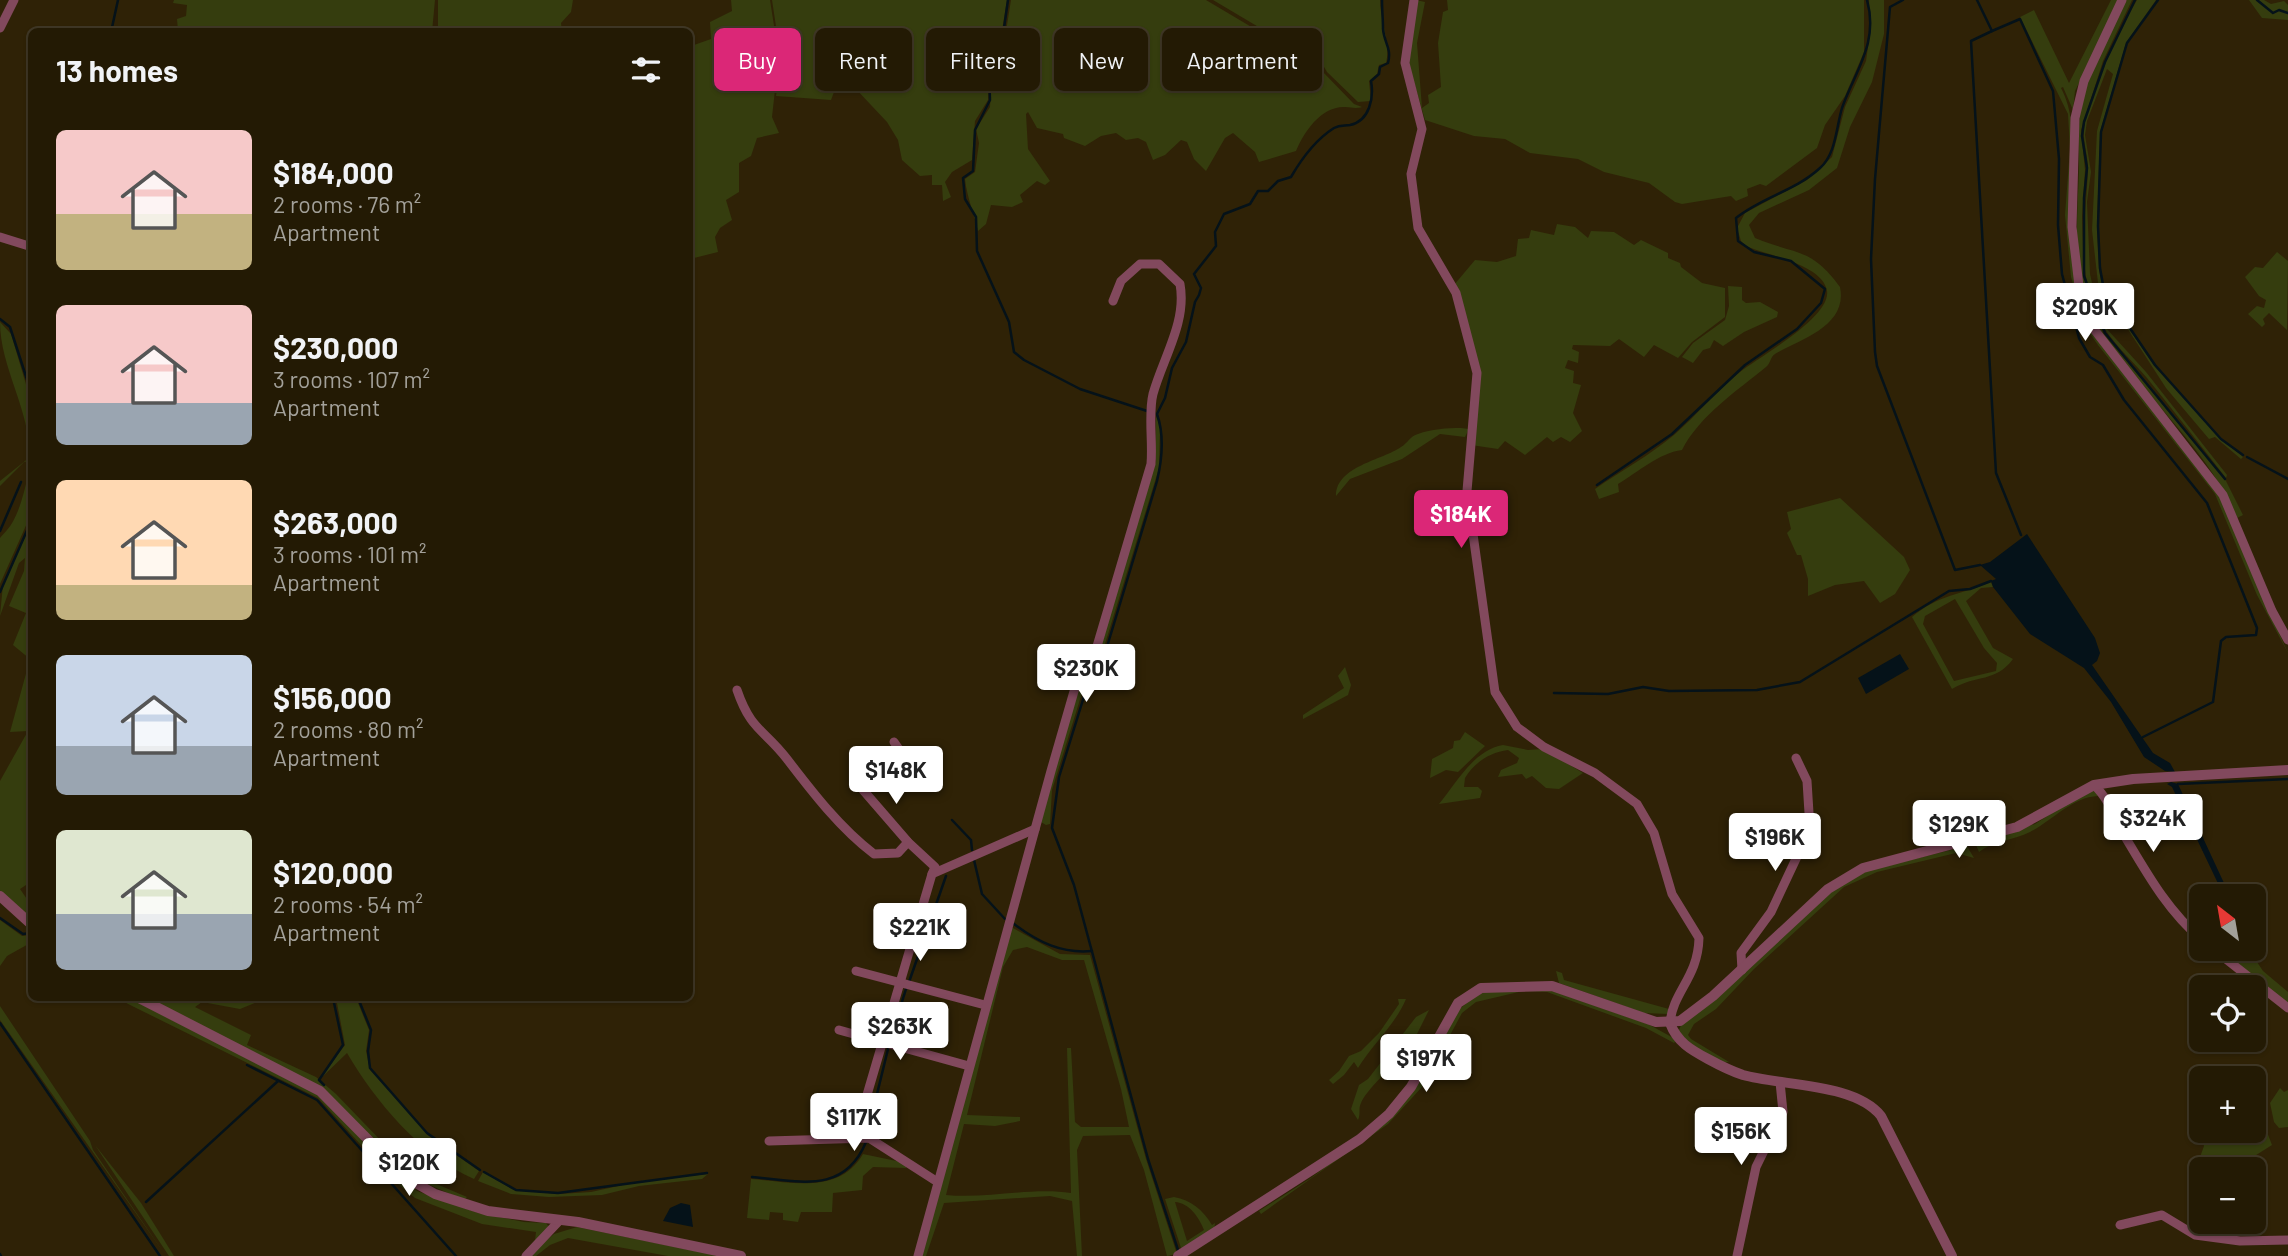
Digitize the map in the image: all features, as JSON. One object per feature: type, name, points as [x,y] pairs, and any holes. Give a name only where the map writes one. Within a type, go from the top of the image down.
[{"type":"street","points":[[0,28],[14,0]]},
{"type":"street","points":[[1414,0],[1405,63],[1422,130],[1411,174],[1418,228],[1456,293],[1477,373],[1467,491],[1495,692],[1517,727],[1544,747],[1620,789],[1647,817],[1672,894],[1699,938],[1691,978],[1671,1008],[1670,1023],[1674,1034],[1696,1053],[1741,1074],[1847,1094],[1872,1105],[1952,1256]]},
{"type":"street","points":[[2122,0],[2084,81],[2075,118],[2072,227],[2081,294],[2093,328],[2223,495],[2272,611],[2288,640]]},
{"type":"street","points":[[0,237],[28,246]]},
{"type":"street","points":[[918,1256],[936,1181],[1079,674],[1095,653],[1143,490],[1152,450],[1151,406],[1173,339],[1182,295],[1175,276],[1159,264],[1150,263],[1140,264],[1130,271],[1121,281],[1113,300]]},
{"type":"street","points":[[737,690],[754,727],[788,759],[853,838],[874,854],[898,853],[908,842]]},
{"type":"street","points":[[854,1139],[934,867],[908,842],[863,790],[901,752],[894,742]]},
{"type":"street","points":[[1742,970],[1741,953],[1770,912],[1810,830],[1807,781],[1796,758]]},
{"type":"street","points":[[1178,1256],[1191,1252],[1380,1123],[1420,1074],[1458,1003],[1481,988],[1552,986],[1632,1014],[1670,1023],[1688,1015],[1742,970],[1828,890],[1849,874],[1878,862],[1968,842],[2017,827],[2094,785],[2133,779],[2288,770]]},
{"type":"street","points":[[2094,785],[2110,806],[2150,882],[2189,927]]},
{"type":"street","points":[[932,874],[1035,829]]},
{"type":"street","points":[[0,896],[28,921]]},
{"type":"street","points":[[2228,961],[2288,1008]]},
{"type":"street","points":[[856,971],[985,1005]]},
{"type":"street","points":[[145,1001],[320,1091],[405,1177],[422,1188],[488,1211],[560,1220],[741,1256]]},
{"type":"street","points":[[839,1030],[969,1066]]},
{"type":"street","points":[[1737,1256],[1756,1167],[1783,1112],[1780,1082]]},
{"type":"street","points":[[768,1141],[869,1138],[936,1181]]},
{"type":"street","points":[[2120,1225],[2162,1215],[2195,1235],[2240,1241],[2288,1240]]},
{"type":"street","points":[[526,1256],[560,1220]]},
{"type":"green space","points":[[174,0],[435,0],[432,28],[178,28],[177,19],[186,16],[187,5],[173,3]]},
{"type":"green space","points":[[438,0],[573,0],[571,12],[561,23],[562,28],[438,28]]},
{"type":"green space","points":[[731,0],[770,0],[774,28],[714,28],[714,91],[775,91],[772,117],[779,133],[757,138],[751,156],[739,163],[739,192],[726,200],[732,220],[720,228],[715,237],[718,252],[693,258],[693,46],[711,39],[710,22],[732,11]]},
{"type":"green space","points":[[772,0],[1007,0],[1002,28],[926,28],[926,91],[988,91],[988,100],[975,121],[972,160],[952,172],[945,182],[951,197],[943,201],[942,185],[932,185],[932,175],[920,176],[902,160],[898,140],[887,122],[858,91],[912,91],[912,28],[815,28],[815,91],[839,91],[834,92],[831,100],[776,96],[777,91],[801,91],[801,28],[776,28]]},
{"type":"green space","points":[[1011,0],[1206,0],[1253,28],[1162,28],[1162,91],[1322,91],[1322,71],[1354,104],[1362,107],[1328,111],[1309,128],[1296,151],[1259,162],[1255,152],[1233,133],[1225,138],[1206,171],[1194,159],[1187,142],[1181,140],[1165,155],[1153,160],[1146,142],[1138,138],[1126,140],[1116,133],[1101,136],[1085,146],[1064,138],[1063,134],[1037,128],[1028,112],[1028,149],[1050,181],[1045,185],[1037,181],[1020,195],[1023,202],[1012,207],[991,205],[986,224],[978,231],[965,179],[975,172],[979,143],[976,129],[990,107],[991,91],[1040,91],[1040,28],[1007,28]]},
{"type":"green space","points":[[1213,0],[1380,0],[1387,56],[1386,63],[1379,65],[1377,74],[1369,81],[1371,101],[1358,102],[1327,72],[1322,64],[1322,28],[1260,28]]},
{"type":"green space","points":[[1416,0],[1425,2],[1417,43],[1422,108],[1429,103],[1428,95],[1441,87],[1438,43],[1443,12],[1448,10],[1447,0],[1864,0],[1864,52],[1845,96],[1825,125],[1817,148],[1766,186],[1760,184],[1747,189],[1748,196],[1736,201],[1731,196],[1682,204],[1649,183],[1604,172],[1578,159],[1530,153],[1505,139],[1474,136],[1425,120],[1409,65]]},
{"type":"green space","points":[[1869,0],[1884,0],[1884,34],[1872,82],[1850,127],[1837,168],[1809,190],[1759,213],[1749,225],[1755,238],[1811,258],[1830,274],[1840,287],[1841,300],[1837,312],[1820,330],[1773,355],[1766,367],[1709,415],[1682,450],[1649,464],[1618,484],[1619,492],[1599,499],[1595,489],[1674,435],[1731,379],[1806,324],[1818,313],[1825,301],[1827,291],[1815,274],[1805,267],[1746,246],[1741,241],[1737,228],[1745,213],[1807,180],[1832,157],[1845,107],[1866,61],[1870,33]]},
{"type":"green space","points":[[2111,0],[2120,0],[2075,91],[2073,110],[2063,87],[2061,88],[2068,105],[2072,130],[2073,248],[2084,315],[2093,334],[2224,502],[2248,565],[2288,653],[2257,595],[2215,494],[2086,328],[2071,277],[2065,215],[2070,148],[2068,114],[2020,17],[2034,10],[2069,83]]},
{"type":"green space","points":[[2125,0],[2132,0],[2103,61],[2081,130],[2085,170],[2082,217],[2084,278],[2103,333],[2225,479],[2243,515],[2237,518],[2209,467],[2099,329],[2083,292],[2077,250],[2080,112],[2092,69]]},
{"type":"green space","points":[[2137,0],[2156,0],[2126,43],[2100,132],[2097,226],[2103,291],[2098,283],[2092,230],[2097,131],[2113,74],[2107,69],[2087,121],[2085,135],[2091,172],[2087,202],[2090,274],[2098,310],[2106,328],[2146,372],[2227,475],[2226,478],[2147,378],[2110,337],[2092,303],[2087,285],[2084,246],[2088,169],[2084,134],[2085,122],[2107,60]]},
{"type":"green space","points":[[2249,0],[2264,0],[2271,4],[2284,1],[2288,5],[2288,20],[2262,18]]},
{"type":"green space","points":[[1557,224],[1575,227],[1588,238],[1591,231],[1614,232],[1634,245],[1641,240],[1668,253],[1668,258],[1680,263],[1681,267],[1702,283],[1725,288],[1725,317],[1692,342],[1678,358],[1654,345],[1644,357],[1619,339],[1610,346],[1573,345],[1572,349],[1579,352],[1578,363],[1568,360],[1565,368],[1574,371],[1573,383],[1581,385],[1573,413],[1582,431],[1570,442],[1561,437],[1553,442],[1547,437],[1525,455],[1505,441],[1498,449],[1471,445],[1480,379],[1454,285],[1475,260],[1497,262],[1516,256],[1518,239],[1529,238],[1531,230],[1554,235]]},
{"type":"green space","points":[[2277,252],[2288,261],[2287,330],[2269,313],[2263,319],[2265,324],[2262,327],[2248,314],[2257,306],[2264,308],[2266,300],[2259,296],[2245,277],[2255,267],[2263,268]]},
{"type":"green space","points":[[1728,286],[1742,287],[1742,300],[1746,303],[1760,302],[1778,312],[1777,317],[1744,332],[1723,346],[1714,340],[1710,348],[1703,350],[1693,363],[1682,357],[1693,343],[1725,320],[1729,306]]},
{"type":"green space","points":[[2106,296],[2155,367],[2220,438],[2243,457],[2241,459],[2215,437],[2209,439],[2166,388]]},
{"type":"green space","points":[[0,322],[11,334],[28,391],[28,436],[25,422],[1,339]]},
{"type":"green space","points":[[1156,416],[1160,427],[1159,468],[1101,657],[1092,666],[1156,461]]},
{"type":"green space","points":[[1469,429],[1465,437],[1440,434],[1402,459],[1350,479],[1336,496],[1338,486],[1352,471],[1393,452],[1415,435]]},
{"type":"green space","points":[[28,459],[0,486],[0,481]]},
{"type":"green space","points":[[28,471],[28,521],[0,584],[0,538],[12,524]]},
{"type":"green space","points":[[1840,498],[1904,557],[1910,570],[1895,594],[1880,603],[1864,581],[1835,585],[1808,596],[1808,579],[1801,555],[1797,555],[1787,533],[1791,529],[1787,512]]},
{"type":"green space","points":[[28,530],[28,657],[13,645],[26,613],[9,606],[24,571],[25,558],[19,563],[0,616],[3,584]]},
{"type":"green space","points":[[1991,582],[1993,587],[1981,588],[1966,601],[1993,648],[2013,659],[1999,672],[1952,689],[1912,617],[1941,599]],"holes":[[[1955,599],[1984,648],[1997,663],[1996,671],[1954,681],[1923,624],[1925,616]]]},
{"type":"green space","points":[[28,666],[28,731],[10,732]]},
{"type":"green space","points":[[1345,667],[1351,685],[1348,695],[1303,719],[1303,715],[1344,688],[1338,676]]},
{"type":"green space","points":[[1087,668],[1086,680],[1052,790],[1050,824],[1046,825],[1041,822],[1081,675]]},
{"type":"green space","points":[[28,731],[28,884],[20,889],[28,901],[28,920],[0,892],[0,781]]},
{"type":"green space","points":[[1465,732],[1485,746],[1458,772],[1446,770],[1430,778],[1432,759],[1453,748],[1454,741],[1460,740]]},
{"type":"green space","points":[[1503,745],[1528,750],[1543,749],[1583,773],[1559,789],[1546,788],[1532,776],[1526,779],[1522,774],[1498,777],[1501,770],[1517,763],[1519,758],[1508,750],[1501,751],[1483,759],[1465,778],[1464,787],[1478,787],[1482,791],[1480,798],[1439,804],[1475,760],[1483,753]]},
{"type":"green space","points":[[2096,789],[2098,796],[2080,800],[2030,832],[1991,845],[1979,852],[1975,843],[2035,824],[2074,799]]},
{"type":"green space","points":[[1967,846],[1974,858],[1956,853],[1877,872],[1844,887],[1754,969],[1716,1009],[1694,1024],[1688,1035],[1691,1039],[1729,1062],[1708,1057],[1678,1032],[1682,1023],[1832,890],[1866,871]]},
{"type":"green space","points":[[0,920],[22,936],[28,935],[28,944],[7,956],[0,966]]},
{"type":"green space","points":[[1011,927],[1060,954],[1090,955],[1146,1159],[1177,1254],[1167,1256],[1144,1170],[1130,1135],[1083,1136],[1077,1150],[1082,1256],[1077,1256],[1072,1201],[1050,1196],[944,1203],[926,1256],[920,1256]],"holes":[[[1027,947],[1062,960],[1084,960],[1121,1089],[1129,1127],[1081,1127],[1075,1122],[1071,1048],[1067,1048],[1071,1193],[1041,1191],[977,1196],[946,1195],[964,1124],[995,1126],[1020,1121],[1020,1117],[967,1115],[1003,967],[1013,950]]]},
{"type":"green space","points":[[2233,961],[2256,961],[2263,971],[2288,992],[2288,1005],[2266,987],[2266,975],[2251,975]]},
{"type":"green space","points":[[1556,971],[1562,973],[1564,980],[1669,1009],[1668,1014],[1644,1013],[1559,983]]},
{"type":"green space","points":[[1544,988],[1648,1024],[1677,1040],[1674,1043],[1646,1028],[1547,992],[1523,991],[1476,1002],[1462,1013],[1422,1087],[1388,1124],[1261,1214],[1259,1211],[1311,1178],[1385,1123],[1457,1011],[1480,992]]},
{"type":"green space","points":[[1398,999],[1406,999],[1396,1018],[1358,1068],[1354,1062],[1333,1084],[1329,1080],[1349,1056],[1361,1051],[1379,1033],[1399,1004]]},
{"type":"green space","points":[[122,1001],[135,1001],[315,1093],[417,1191],[478,1213],[524,1222],[546,1223],[550,1228],[521,1256],[535,1240],[536,1232],[482,1224],[415,1198],[392,1179],[318,1098]]},
{"type":"green space","points":[[153,1001],[260,1001],[240,1009],[202,1002],[195,1007],[251,1035],[247,1045],[316,1077],[336,1094],[413,1174],[467,1197],[464,1200],[407,1175],[346,1111]]},
{"type":"green space","points":[[337,1001],[357,1001],[369,1030],[366,1051],[370,1070],[429,1136],[479,1171],[474,1179],[454,1169],[418,1142],[371,1090],[347,1053],[320,1079],[345,1045]]},
{"type":"green space","points":[[0,1006],[90,1141],[93,1150],[166,1256],[0,1020]]},
{"type":"green space","points":[[1429,1010],[1405,1058],[1387,1071],[1364,1098],[1358,1120],[1351,1109],[1359,1085],[1368,1079],[1416,1017]]},
{"type":"green space","points":[[2280,1088],[2284,1092],[2288,1090],[2288,1127],[2279,1128],[2274,1122],[2270,1103]]},
{"type":"green space","points":[[2266,1132],[2272,1145],[2253,1157],[2200,1157],[2203,1143],[2266,1143]]},
{"type":"green space","points":[[95,1145],[141,1203],[174,1256],[169,1256]]},
{"type":"green space","points":[[863,1154],[906,1163],[906,1168],[873,1167],[863,1176],[862,1190],[833,1193],[832,1212],[801,1212],[798,1222],[783,1220],[783,1213],[770,1212],[769,1220],[747,1218],[751,1179],[798,1183],[828,1181],[853,1167]]},
{"type":"green space","points":[[483,1172],[514,1190],[559,1194],[591,1192],[641,1181],[708,1174],[702,1179],[639,1186],[602,1195],[549,1197],[511,1194],[478,1181]]},
{"type":"green space","points":[[1174,1197],[1191,1203],[1201,1210],[1212,1225],[1215,1223],[1214,1230],[1182,1251],[1165,1199]],"holes":[[[1175,1202],[1193,1212],[1204,1230],[1187,1241]]]},
{"type":"green space","points":[[577,1227],[719,1256],[668,1256],[568,1238],[550,1245],[536,1256],[528,1256],[554,1234]]},
{"type":"shaded area","points":[[2027,534],[2095,638],[2100,653],[2092,665],[2153,753],[2170,763],[2175,772],[2165,771],[2144,757],[2111,702],[2084,668],[2030,634],[1993,587],[1991,581],[1996,579],[1980,565],[1990,562]]},
{"type":"shaded area","points":[[1900,654],[1909,669],[1866,694],[1858,678]]},
{"type":"shaded area","points":[[2167,784],[2178,784],[2224,884],[2218,884],[2172,787]]},
{"type":"shaded area","points":[[681,1203],[690,1205],[693,1227],[663,1221],[670,1208]]},
{"type":"waterway","points":[[112,28],[118,0]]},
{"type":"waterway","points":[[1008,0],[999,63],[989,73],[990,100],[975,130],[973,171],[963,178],[965,199],[976,217],[977,251],[1009,322],[1014,352],[1080,389],[1147,411]]},
{"type":"waterway","points":[[1178,1250],[1148,1159],[1074,885],[1052,828],[1059,777],[1092,674],[1103,660],[1157,481],[1162,447],[1157,414],[1165,398],[1172,368],[1186,342],[1201,288],[1194,274],[1216,246],[1215,232],[1224,214],[1250,204],[1258,191],[1268,191],[1278,181],[1291,177],[1304,156],[1321,138],[1336,127],[1357,123],[1366,114],[1371,101],[1371,81],[1379,74],[1380,67],[1388,63],[1389,58],[1383,29],[1382,0]]},
{"type":"waterway","points":[[1597,485],[1672,434],[1745,365],[1797,329],[1821,303],[1825,289],[1791,261],[1754,252],[1738,241],[1736,218],[1810,176],[1829,156],[1842,108],[1868,43],[1870,15],[1867,0]]},
{"type":"waterway","points":[[1903,0],[1890,7],[1875,179],[1871,259],[1875,352],[1877,366],[1955,570],[1980,565]]},
{"type":"waterway","points":[[1977,0],[1992,31],[1971,41],[1996,473],[2021,535]]},
{"type":"waterway","points":[[2135,0],[2105,62],[2084,122],[2082,136],[2087,168],[2084,198],[2084,276],[2105,333],[2225,479]]},
{"type":"waterway","points":[[2158,0],[2127,43],[2101,132],[2098,226],[2104,290],[2155,365],[2221,439],[2243,455]]},
{"type":"waterway","points":[[2257,0],[2273,13],[2279,10],[2288,13]]},
{"type":"waterway","points":[[1992,31],[2020,19],[2053,91],[2059,159],[2058,225],[2062,274],[2079,338],[2090,357],[2103,365],[2124,400],[2207,503],[2257,628],[2256,635],[2226,637],[2221,641],[2213,702],[2143,737]]},
{"type":"waterway","points":[[0,319],[10,327],[28,383]]},
{"type":"waterway","points":[[2247,457],[2288,479]]},
{"type":"waterway","points":[[0,531],[21,482]]},
{"type":"waterway","points":[[0,592],[28,528]]},
{"type":"waterway","points":[[1554,693],[1608,694],[1643,687],[1669,691],[1757,690],[1800,682],[1949,591],[1970,589],[1991,581]]},
{"type":"waterway","points":[[2178,784],[2288,779]]},
{"type":"waterway","points":[[952,820],[971,840],[972,850]]},
{"type":"waterway","points":[[974,860],[982,894],[1005,919]]},
{"type":"waterway","points":[[909,982],[946,876]]},
{"type":"waterway","points":[[0,918],[23,934],[28,933]]},
{"type":"waterway","points":[[1014,924],[1060,949],[1092,951]]},
{"type":"waterway","points":[[890,1040],[906,989]]},
{"type":"waterway","points":[[324,1085],[319,1080],[343,1045],[334,1001]]},
{"type":"waterway","points":[[359,1001],[371,1030],[368,1051],[370,1068],[427,1133],[480,1170]]},
{"type":"waterway","points":[[0,1023],[160,1256]]},
{"type":"waterway","points":[[867,1135],[888,1049]]},
{"type":"waterway","points":[[247,1065],[317,1100],[456,1256]]},
{"type":"waterway","points":[[146,1202],[278,1081]]},
{"type":"waterway","points":[[752,1177],[803,1182],[833,1177],[846,1170],[857,1159],[866,1142]]},
{"type":"waterway","points":[[484,1172],[516,1190],[558,1193],[707,1173]]}]
